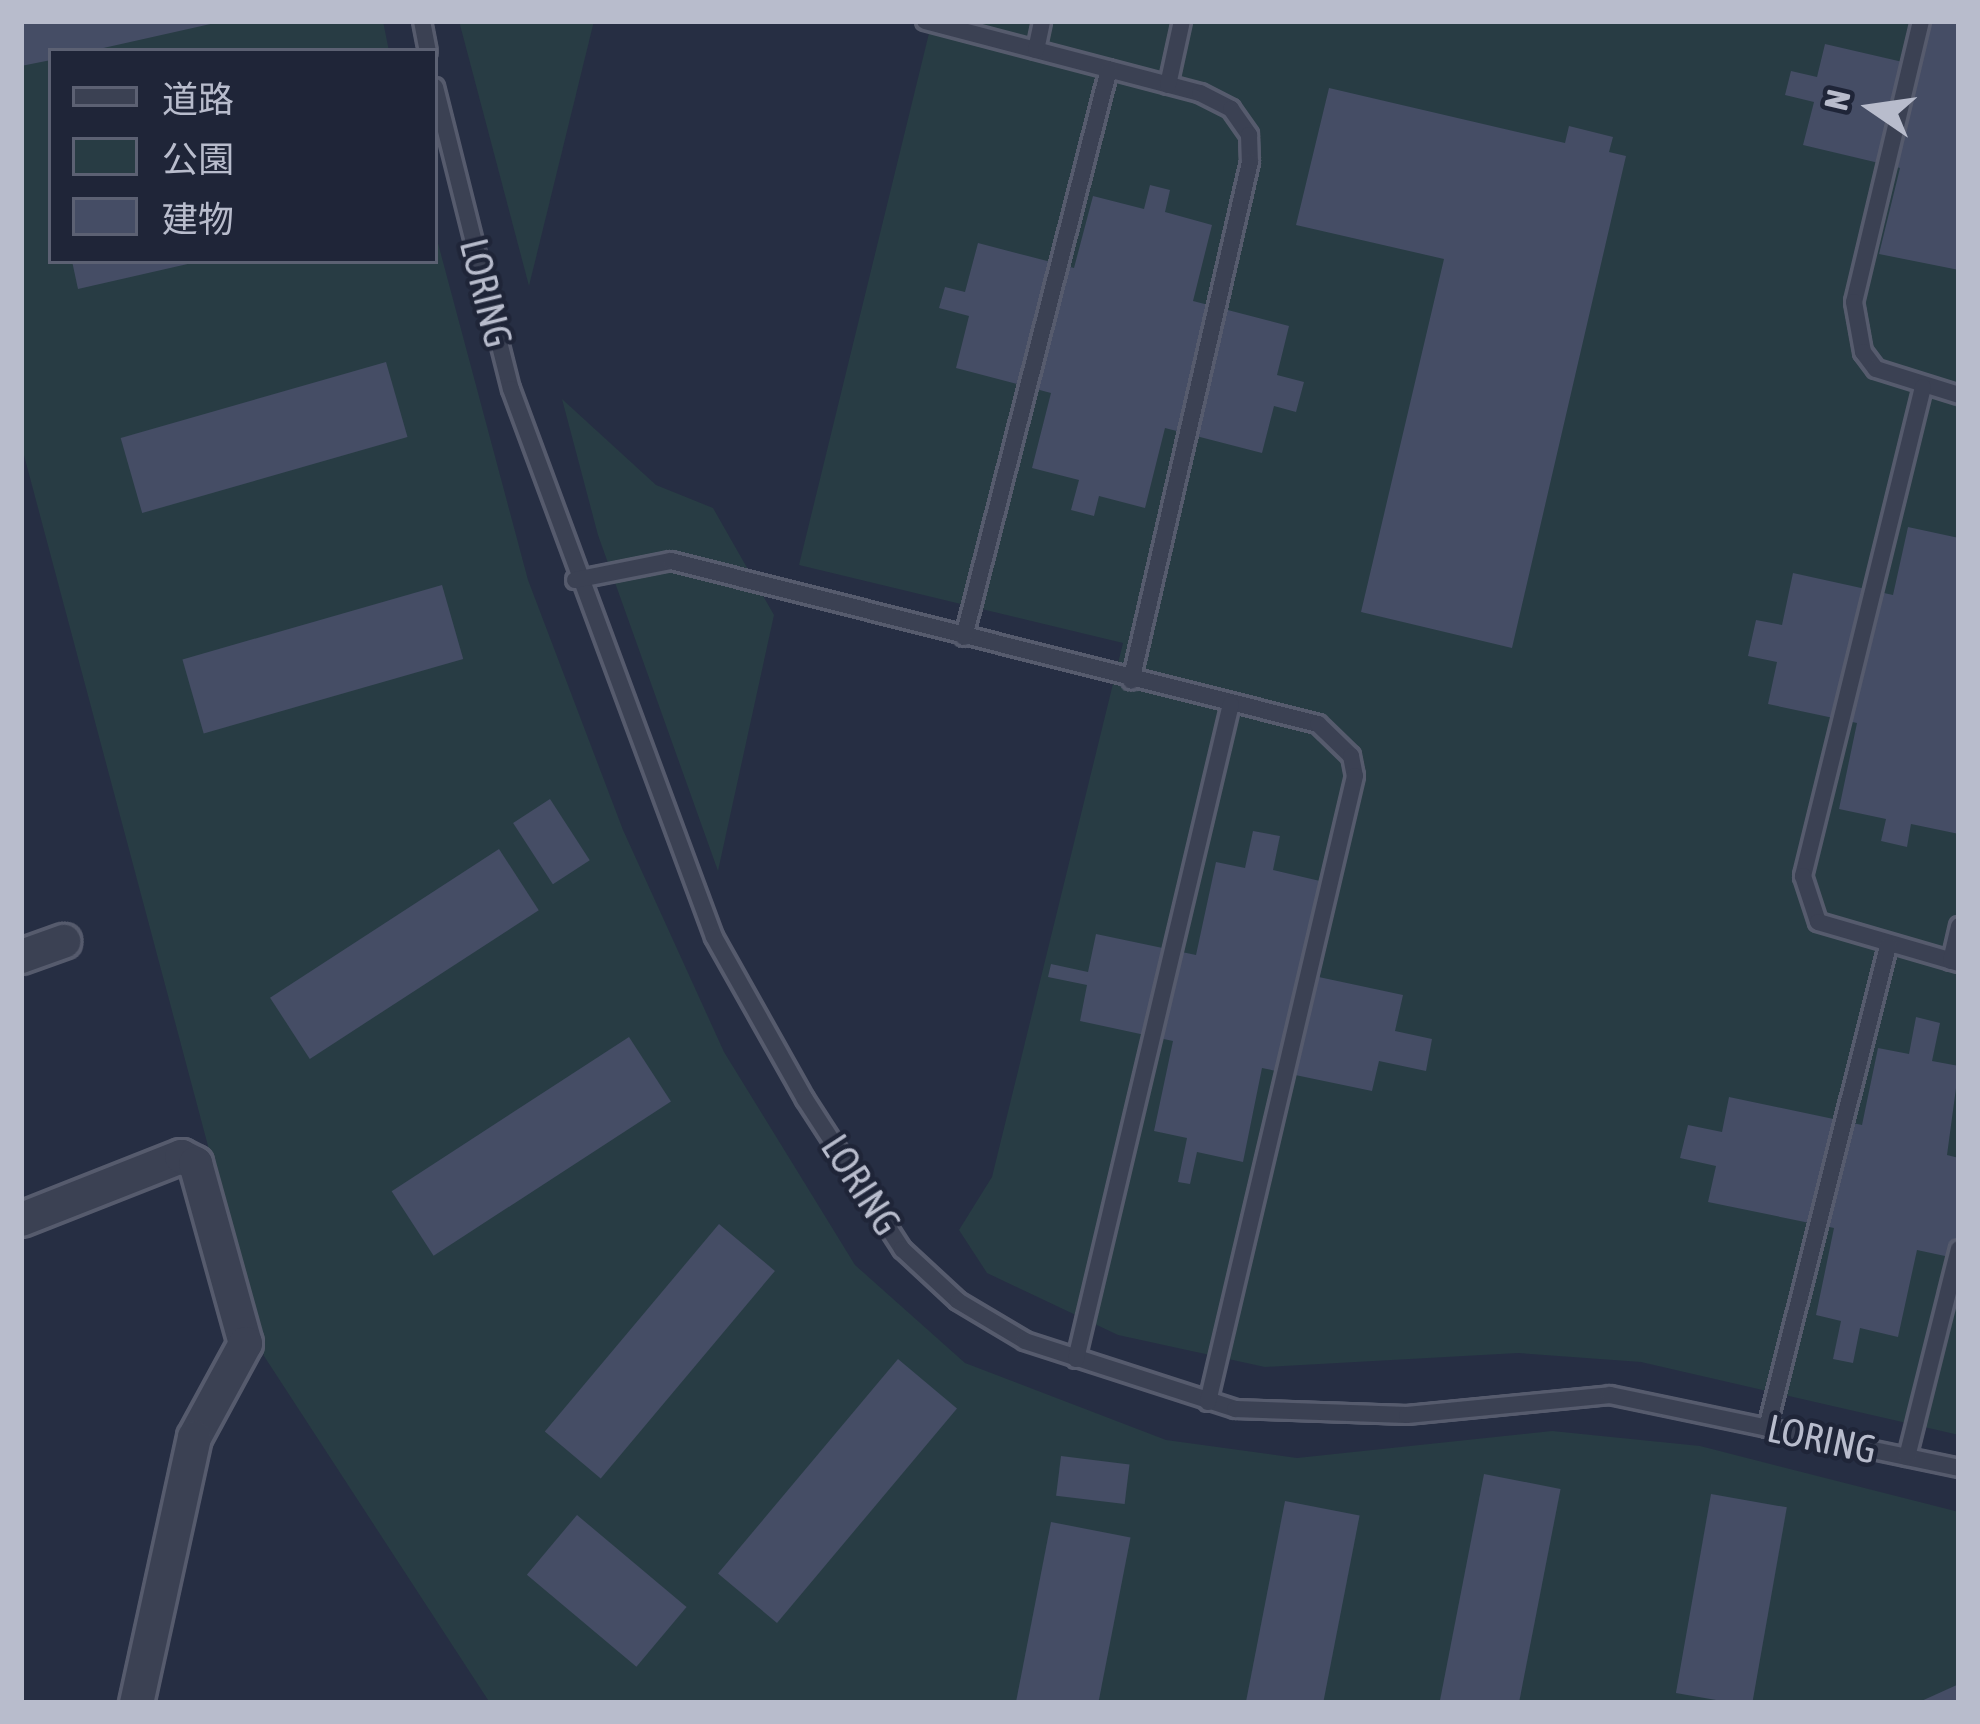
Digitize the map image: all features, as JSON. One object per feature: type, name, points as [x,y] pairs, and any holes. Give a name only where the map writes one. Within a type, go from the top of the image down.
[{"type":"street","points":[[21,956],[63,941]]},
{"type":"street","points":[[21,1219],[181,1156],[195,1163],[245,1343],[194,1437],[136,1703]]},
{"type":"lane","points":[[926,21],[1168,85],[1231,109],[1249,135],[1250,162],[1131,681]]},
{"type":"lane","points":[[1036,50],[1042,21]]},
{"type":"lane","points":[[1168,85],[1182,21]]},
{"type":"lane","points":[[1921,21],[1854,302],[1863,352],[1876,369],[1959,395]]},
{"type":"lane","points":[[964,638],[1109,70]]},
{"type":"lane","name":"LORING","points":[[438,99],[511,388],[575,580],[714,937],[805,1099],[902,1249],[958,1301],[1025,1341],[1208,1402],[1407,1415],[1610,1395],[1959,1468]]},
{"type":"lane","points":[[1922,387],[1803,876],[1818,922],[1955,962],[1959,926]]},
{"type":"lane","points":[[575,580],[670,561],[1131,681],[1318,724],[1351,756],[1355,776],[1208,1402]]},
{"type":"lane","points":[[1076,1359],[1232,704]]},
{"type":"lane","points":[[1767,1428],[1888,944]]},
{"type":"lane","points":[[1907,1457],[1959,1249]]},
{"type":"green space","points":[[21,21],[383,21],[388,48],[48,48],[48,264],[438,264],[438,243],[528,580],[623,830],[724,1052],[855,1265],[965,1363],[1166,1440],[1297,1458],[1552,1431],[1700,1446],[1959,1512],[1959,1703],[490,1703],[264,1356],[21,444]]},
{"type":"green space","points":[[459,21],[594,21],[529,286]]},
{"type":"green space","points":[[932,21],[1959,21],[1959,1435],[1641,1362],[1518,1353],[1265,1367],[1118,1335],[987,1273],[959,1230],[992,1177],[1123,643],[799,565]]},
{"type":"green space","points":[[562,399],[656,485],[713,508],[774,615],[718,871],[598,535]]},
{"type":"building","points":[[21,21],[215,23],[103,48],[48,48],[48,61],[21,66]]},
{"type":"building","points":[[1930,21],[1959,21],[1959,270],[1879,254],[1900,168],[1803,145],[1814,102],[1785,95],[1791,71],[1817,77],[1825,44],[1920,66]]},
{"type":"building","points":[[1329,88],[1565,143],[1569,126],[1613,137],[1609,152],[1626,156],[1512,648],[1361,612],[1444,259],[1296,225]]},
{"type":"building","points":[[1150,185],[1170,190],[1165,212],[1212,225],[1193,301],[1289,326],[1277,375],[1304,382],[1296,412],[1274,406],[1262,453],[1165,428],[1145,508],[1099,496],[1094,516],[1071,510],[1079,480],[1032,468],[1051,393],[956,368],[969,316],[939,308],[945,287],[965,292],[978,243],[1074,268],[1093,196],[1144,209]]},
{"type":"building","points":[[73,264],[188,264],[78,289]]},
{"type":"building","points":[[386,362],[407,437],[142,513],[121,438]]},
{"type":"building","points":[[1908,527],[1959,538],[1959,834],[1911,824],[1907,847],[1881,841],[1886,819],[1839,809],[1857,723],[1768,704],[1777,662],[1748,656],[1756,620],[1782,625],[1793,573],[1893,595]]},
{"type":"building","points":[[442,585],[463,659],[204,733],[182,659]]},
{"type":"building","points":[[550,799],[590,860],[553,884],[513,823]]},
{"type":"building","points":[[1253,831],[1280,836],[1273,870],[1320,881],[1300,973],[1403,995],[1395,1031],[1432,1039],[1426,1071],[1379,1061],[1372,1091],[1262,1068],[1243,1162],[1197,1152],[1190,1184],[1178,1182],[1187,1138],[1154,1131],[1173,1041],[1080,1021],[1087,985],[1048,977],[1051,964],[1088,972],[1096,934],[1196,955],[1216,862],[1245,868]]},
{"type":"building","points":[[499,849],[539,910],[310,1059],[270,998]]},
{"type":"building","points":[[1916,1017],[1940,1023],[1932,1061],[1959,1066],[1947,1155],[1959,1158],[1959,1259],[1917,1250],[1898,1337],[1860,1328],[1853,1363],[1833,1359],[1841,1321],[1816,1315],[1834,1228],[1708,1202],[1716,1166],[1680,1158],[1688,1125],[1722,1132],[1729,1097],[1862,1125],[1878,1048],[1909,1054]]},
{"type":"building","points":[[629,1037],[671,1102],[434,1256],[392,1191]]},
{"type":"building","points":[[719,1224],[775,1271],[601,1479],[545,1432]]},
{"type":"building","points":[[898,1359],[957,1408],[777,1623],[718,1573]]},
{"type":"building","points":[[1061,1456],[1129,1464],[1125,1504],[1056,1496]]},
{"type":"building","points":[[1484,1474],[1561,1489],[1519,1703],[1440,1703]]},
{"type":"building","points":[[1711,1494],[1787,1507],[1752,1703],[1676,1693]]},
{"type":"building","points":[[1285,1501],[1360,1516],[1323,1703],[1246,1703]]},
{"type":"building","points":[[577,1515],[687,1607],[636,1667],[527,1575]]},
{"type":"building","points":[[1051,1522],[1131,1537],[1098,1703],[1016,1703]]},
{"type":"building","points":[[1959,1684],[1959,1703],[1917,1703]]}]
